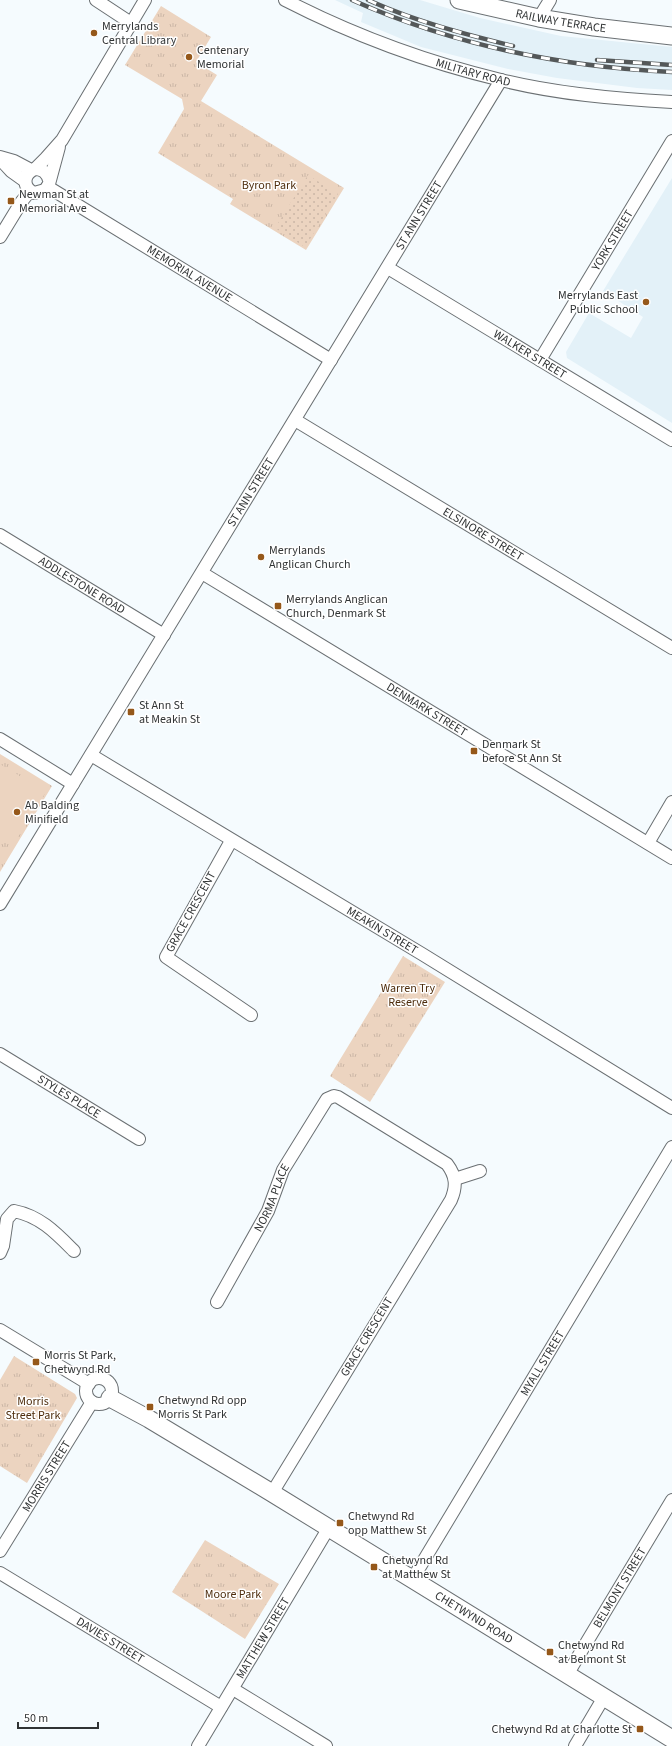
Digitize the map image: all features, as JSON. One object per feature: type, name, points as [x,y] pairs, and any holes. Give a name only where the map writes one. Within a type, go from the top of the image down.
[{"type":"street","points":[[96,0],[131,23]]},
{"type":"street","points":[[0,237],[22,200],[30,178],[62,140],[145,0]]},
{"type":"street","name":"MILITARY ROAD","points":[[285,0],[349,30],[394,48],[501,80],[571,93],[627,100],[672,102]]},
{"type":"street","name":"RAILWAY TERRACE","points":[[459,0],[539,18],[594,27],[672,36]]},
{"type":"street","points":[[539,18],[550,0]]},
{"type":"street","name":"RAILWAY TERRACE","points":[[640,32],[672,27]]},
{"type":"street","name":"ST ANN STREET","points":[[0,904],[501,80]]},
{"type":"street","points":[[0,158],[11,171],[30,178],[38,193],[45,190],[49,184],[62,140]]},
{"type":"street","name":"YORK STREET","points":[[540,360],[672,141]]},
{"type":"street","name":"MEMORIAL AVENUE","points":[[30,178],[43,170],[48,176],[49,184],[331,360]]},
{"type":"street","name":"WALKER STREET","points":[[388,268],[672,440]]},
{"type":"street","name":"ELSINORE STREET","points":[[295,420],[672,648]]},
{"type":"street","name":"ADDLESTONE ROAD","points":[[0,535],[164,635]]},
{"type":"street","name":"DENMARK STREET","points":[[202,573],[672,858]]},
{"type":"street","points":[[0,739],[73,784]]},
{"type":"street","name":"MEAKIN STREET","points":[[91,755],[231,841],[422,954],[672,1108]]},
{"type":"street","points":[[648,843],[672,802]]},
{"type":"street","name":"GRACE CRESCENT","points":[[231,841],[166,957],[251,1015]]},
{"type":"street","name":"STYLES PLACE","points":[[0,1054],[138,1139]]},
{"type":"street","name":"NORMA PLACE","points":[[217,1302],[268,1210],[283,1170],[323,1104],[330,1097],[338,1098],[447,1164],[455,1179]]},
{"type":"street","name":"MYALL STREET","points":[[412,1580],[672,1147]]},
{"type":"street","points":[[455,1179],[480,1171]]},
{"type":"street","name":"GRACE CRESCENT","points":[[272,1493],[451,1200],[455,1190],[455,1179]]},
{"type":"street","points":[[0,1253],[3,1246],[7,1218],[14,1211],[28,1214],[55,1231],[74,1251]]},
{"type":"street","points":[[0,1330],[89,1384]]},
{"type":"street","points":[[100,1378],[108,1381],[112,1389],[110,1398],[104,1403],[92,1402],[87,1396],[87,1388],[89,1384],[100,1378]]},
{"type":"street","name":"CHETWYND ROAD","points":[[110,1398],[149,1419],[272,1493],[328,1529],[672,1739]]},
{"type":"street","name":"MORRIS STREET","points":[[0,1551],[92,1402]]},
{"type":"street","name":"BELMONT STREET","points":[[567,1675],[672,1500]]},
{"type":"street","name":"MATTHEW STREET","points":[[198,1746],[328,1529]]},
{"type":"street","name":"DAVIES STREET","points":[[0,1573],[221,1707]]},
{"type":"street","points":[[233,1689],[326,1746]]},
{"type":"street","points":[[575,1746],[604,1697]]},
{"type":"shaded area","points":[[335,0],[420,0],[480,18],[561,36],[672,47],[672,90],[637,88],[557,78],[508,69],[421,47],[361,22],[363,13]]},
{"type":"shaded area","name":"Merrylands East Public School","points":[[672,178],[672,423],[567,358],[566,352],[589,313],[631,338],[643,317],[603,291]]},
{"type":"green space","name":"Byron Park","points":[[161,6],[211,37],[196,62],[217,75],[201,101],[344,188],[306,250],[230,204],[233,199],[158,153],[184,109],[182,99],[125,65]]},
{"type":"green space","points":[[308,175],[338,194],[305,247],[275,228]]},
{"type":"green space","name":"Ab Balding Minifield","points":[[0,754],[52,786],[0,872]]},
{"type":"green space","name":"Ab Balding Minifield","points":[[0,764],[46,792],[15,842],[0,832]]},
{"type":"green space","name":"Warren Try Reserve","points":[[403,956],[445,982],[370,1102],[330,1076]]},
{"type":"green space","name":"Morris Street Park","points":[[14,1356],[75,1394],[77,1398],[27,1483],[0,1466],[0,1380]]},
{"type":"green space","name":"Moore Park","points":[[205,1540],[279,1584],[245,1639],[172,1592]]},
{"type":"railway","points":[[352,0],[429,30],[509,51],[590,65],[672,72]]},
{"type":"railway","points":[[368,0],[421,21],[513,46]]},
{"type":"railway","points":[[597,60],[672,65]]},
{"type":"place","name":"Merrylands Central Library","points":[[94,33]]},
{"type":"place","name":"Centenary Memorial","points":[[189,57]]},
{"type":"place","name":"Newman St at Memorial Ave","points":[[11,201]]},
{"type":"place","name":"Merrylands East Public School","points":[[646,302]]},
{"type":"place","name":"Merrylands Anglican Church","points":[[261,557]]},
{"type":"place","name":"Merrylands Anglican Church, Denmark St","points":[[278,606]]},
{"type":"place","name":"St Ann St at Meakin St","points":[[131,712]]},
{"type":"place","name":"Denmark St before St Ann St","points":[[474,751]]},
{"type":"place","name":"Ab Balding Minifield","points":[[17,812]]},
{"type":"place","name":"Morris St Park, Chetwynd Rd","points":[[36,1362]]},
{"type":"place","name":"Chetwynd Rd opp Morris St Park","points":[[150,1407]]},
{"type":"place","name":"Chetwynd Rd opp Matthew St","points":[[340,1523]]},
{"type":"place","name":"Chetwynd Rd at Matthew St","points":[[374,1567]]},
{"type":"place","name":"Chetwynd Rd at Belmont St","points":[[550,1652]]},
{"type":"place","name":"Chetwynd Rd at Charlotte St","points":[[640,1729]]}]
